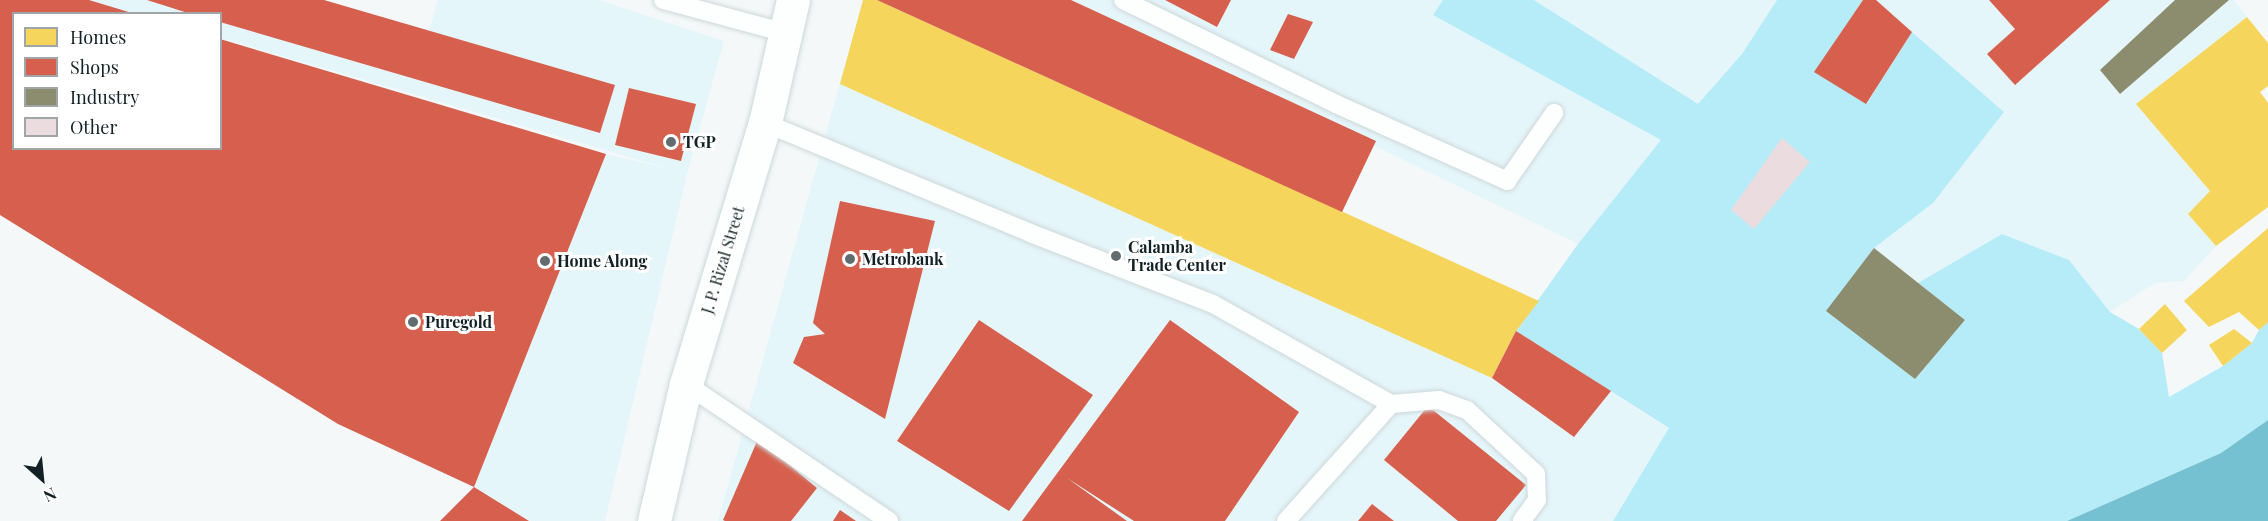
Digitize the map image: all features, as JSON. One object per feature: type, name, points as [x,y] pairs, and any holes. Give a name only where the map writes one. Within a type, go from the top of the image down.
[{"type":"main road","name":"J. P. Rizal Street","points":[[654,521],[686,384],[765,123],[794,0]]},
{"type":"lane","points":[[663,0],[786,33]]},
{"type":"lane","points":[[1123,0],[1336,104],[1507,181],[1554,113]]},
{"type":"lane","points":[[765,123],[1030,233],[1213,304],[1391,404],[1439,400],[1467,410],[1536,474],[1537,500],[1522,521]]},
{"type":"lane","points":[[686,384],[889,521]]},
{"type":"lane","points":[[1286,521],[1391,404]]},
{"type":"shaded area","name":"Puregold","points":[[0,0],[324,0],[429,31],[438,0],[599,0],[724,41],[687,174],[605,521],[529,521],[474,487],[338,424],[0,215]]},
{"type":"shaded area","name":"Calamba Trade Center","points":[[863,0],[877,0],[1539,301],[1516,331],[1669,429],[1613,521],[718,521]]},
{"type":"shaded area","points":[[1071,0],[1443,0],[1434,15],[1661,140],[1578,244]]},
{"type":"shaded area","points":[[1443,0],[1534,0],[1698,104],[1742,54],[1777,0],[1863,0],[1815,72],[1867,103],[1912,32],[2004,112],[1933,203],[1874,248],[1827,311],[1915,379],[1965,320],[1918,283],[2002,234],[2069,260],[2110,312],[2139,329],[2162,353],[2169,397],[2223,366],[2252,343],[2259,330],[2268,322],[2268,420],[2221,453],[2067,521],[1613,521],[1669,428],[1516,331],[1578,244],[1661,140],[1433,15]]},
{"type":"shaded area","points":[[1534,0],[1777,0],[1742,54],[1698,104]]},
{"type":"shaded area","points":[[1876,0],[2234,0],[2247,17],[2136,104],[2210,191],[2216,246],[2184,281],[2155,283],[2110,312],[2069,260],[2002,234],[1918,283],[1874,248],[1933,203],[2004,112]]},
{"type":"shaded area","points":[[2268,420],[2268,521],[2067,521],[2221,453]]},
{"type":"building: Homes","points":[[863,0],[877,0],[1539,301],[1516,331],[1492,378],[840,84]]},
{"type":"building: Homes","points":[[2247,17],[2268,43],[2268,86],[2260,92],[2268,103],[2268,207],[2216,246],[2188,214],[2210,191],[2136,104]]},
{"type":"building: Homes","points":[[2268,228],[2268,322],[2259,330],[2239,312],[2209,327],[2184,301]]},
{"type":"building: Homes","points":[[2165,304],[2187,330],[2162,353],[2139,329]]},
{"type":"building: Homes","points":[[2234,329],[2252,343],[2223,366],[2209,345]]},
{"type":"building: Shops","name":"Puregold","points":[[0,0],[89,0],[129,12],[12,12],[12,150],[222,150],[222,40],[606,154],[474,487],[338,424],[0,215]]},
{"type":"building: Shops","points":[[147,0],[324,0],[615,85],[600,133],[222,23],[222,12],[185,12]]},
{"type":"building: Shops","points":[[877,0],[1071,0],[1376,141],[1342,212]]},
{"type":"building: Shops","points":[[1165,0],[1231,0],[1217,27]]},
{"type":"building: Shops","points":[[1863,0],[1876,0],[1912,32],[1866,104],[1814,72]]},
{"type":"building: Shops","points":[[1989,0],[2110,0],[2015,85],[1987,54],[2015,29]]},
{"type":"building: Shops","points":[[1288,14],[1313,22],[1294,59],[1270,50]]},
{"type":"building: Shops","points":[[629,88],[696,104],[681,161],[615,145]]},
{"type":"building: Shops","points":[[840,201],[935,221],[885,419],[793,363],[804,337],[825,334],[813,323]]},
{"type":"building: Shops","points":[[979,320],[1093,395],[1009,511],[897,441]]},
{"type":"building: Shops","points":[[1170,320],[1299,412],[1225,521],[1134,521],[1067,478],[1127,521],[1022,521]]},
{"type":"building: Shops","points":[[1516,331],[1611,391],[1574,437],[1492,378]]},
{"type":"building: Shops","points":[[1428,406],[1526,485],[1496,521],[1458,521],[1384,460]]},
{"type":"building: Shops","points":[[758,439],[817,488],[791,521],[725,521],[723,520]]},
{"type":"building: Shops","points":[[474,487],[495,500],[529,521],[440,521]]},
{"type":"building: Shops","points":[[1372,504],[1394,521],[1358,521]]},
{"type":"building: Shops","points":[[840,510],[856,521],[833,521]]},
{"type":"building: Industry","points":[[2175,0],[2229,0],[2120,94],[2100,70]]},
{"type":"building: Industry","points":[[1874,248],[1965,320],[1915,379],[1826,311]]},
{"type":"building: Other","points":[[1782,138],[1810,162],[1754,229],[1731,210]]},
{"type":"place","name":"TGP","points":[[671,142]]},
{"type":"place","name":"Calamba Trade Center","points":[[1116,256]]},
{"type":"place","name":"Metrobank","points":[[850,259]]},
{"type":"place","name":"Home Along","points":[[545,261]]},
{"type":"place","name":"Puregold","points":[[413,322]]}]
